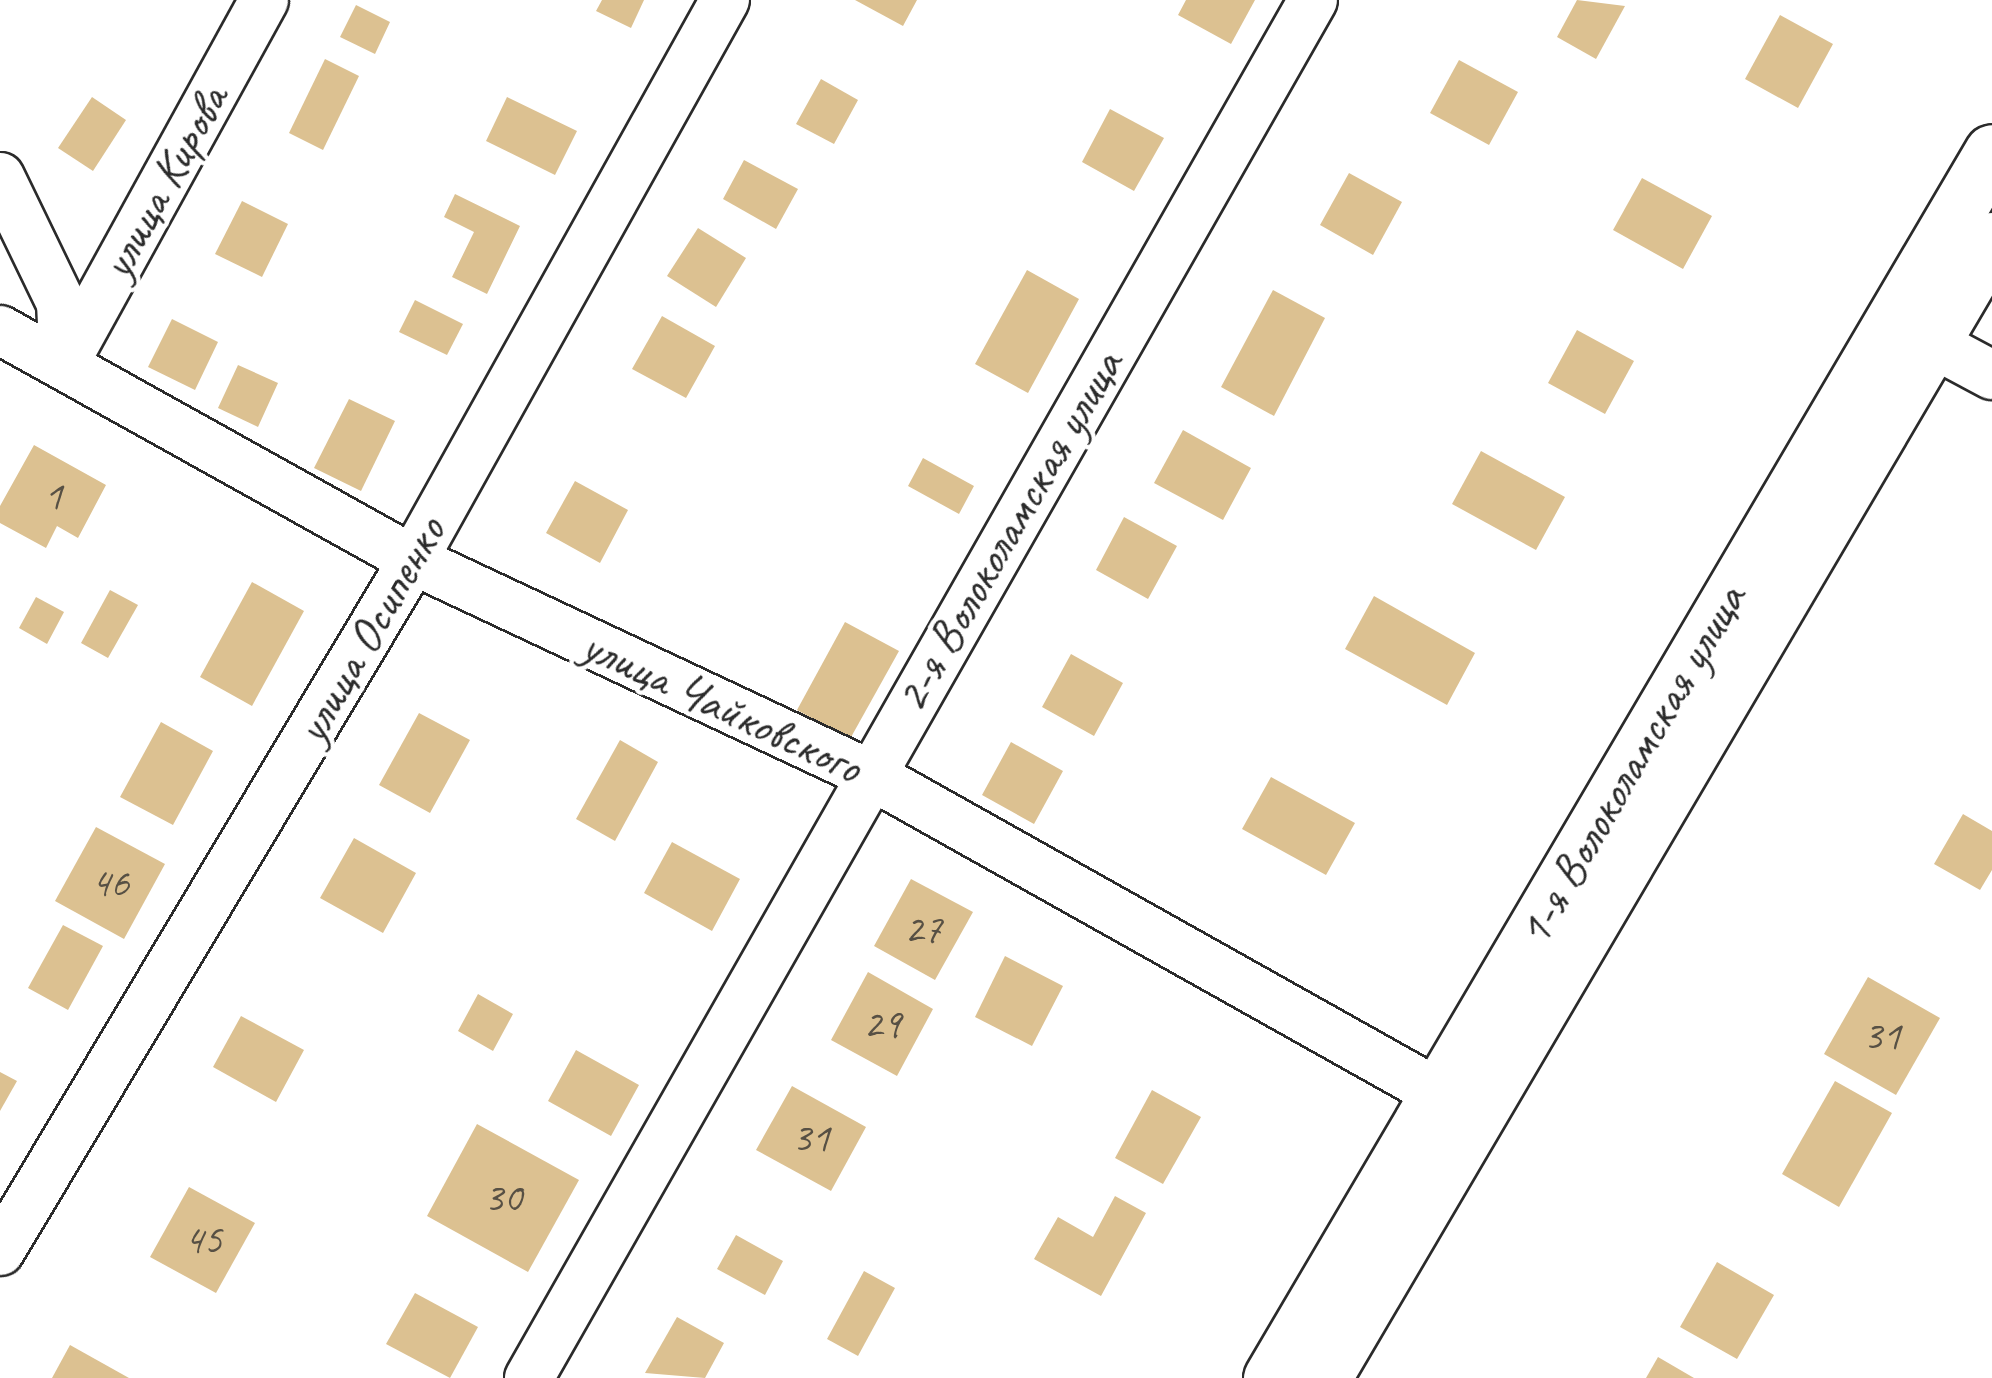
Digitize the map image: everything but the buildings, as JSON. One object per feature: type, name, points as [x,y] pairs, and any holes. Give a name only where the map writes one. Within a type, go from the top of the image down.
[{"type":"main road","name":"1-я Волоколамская улица","points":[[1271,1378],[1992,152]]},
{"type":"main road","name":"1-я Волоколамская улица","points":[[1322,1378],[1992,240]]},
{"type":"street","name":"улица Кирова","points":[[64,364],[264,0]]},
{"type":"street","name":"улица Осипенко","points":[[0,1250],[413,560],[725,0]]},
{"type":"street","name":"2-я Волоколамская улица","points":[[530,1378],[868,774],[1314,0]]},
{"type":"street","points":[[0,177],[61,302],[64,364]]},
{"type":"street","name":"улица Чайковского","points":[[0,330],[413,560],[868,774],[1438,1093]]},
{"type":"street","points":[[1932,343],[1992,375]]}]
